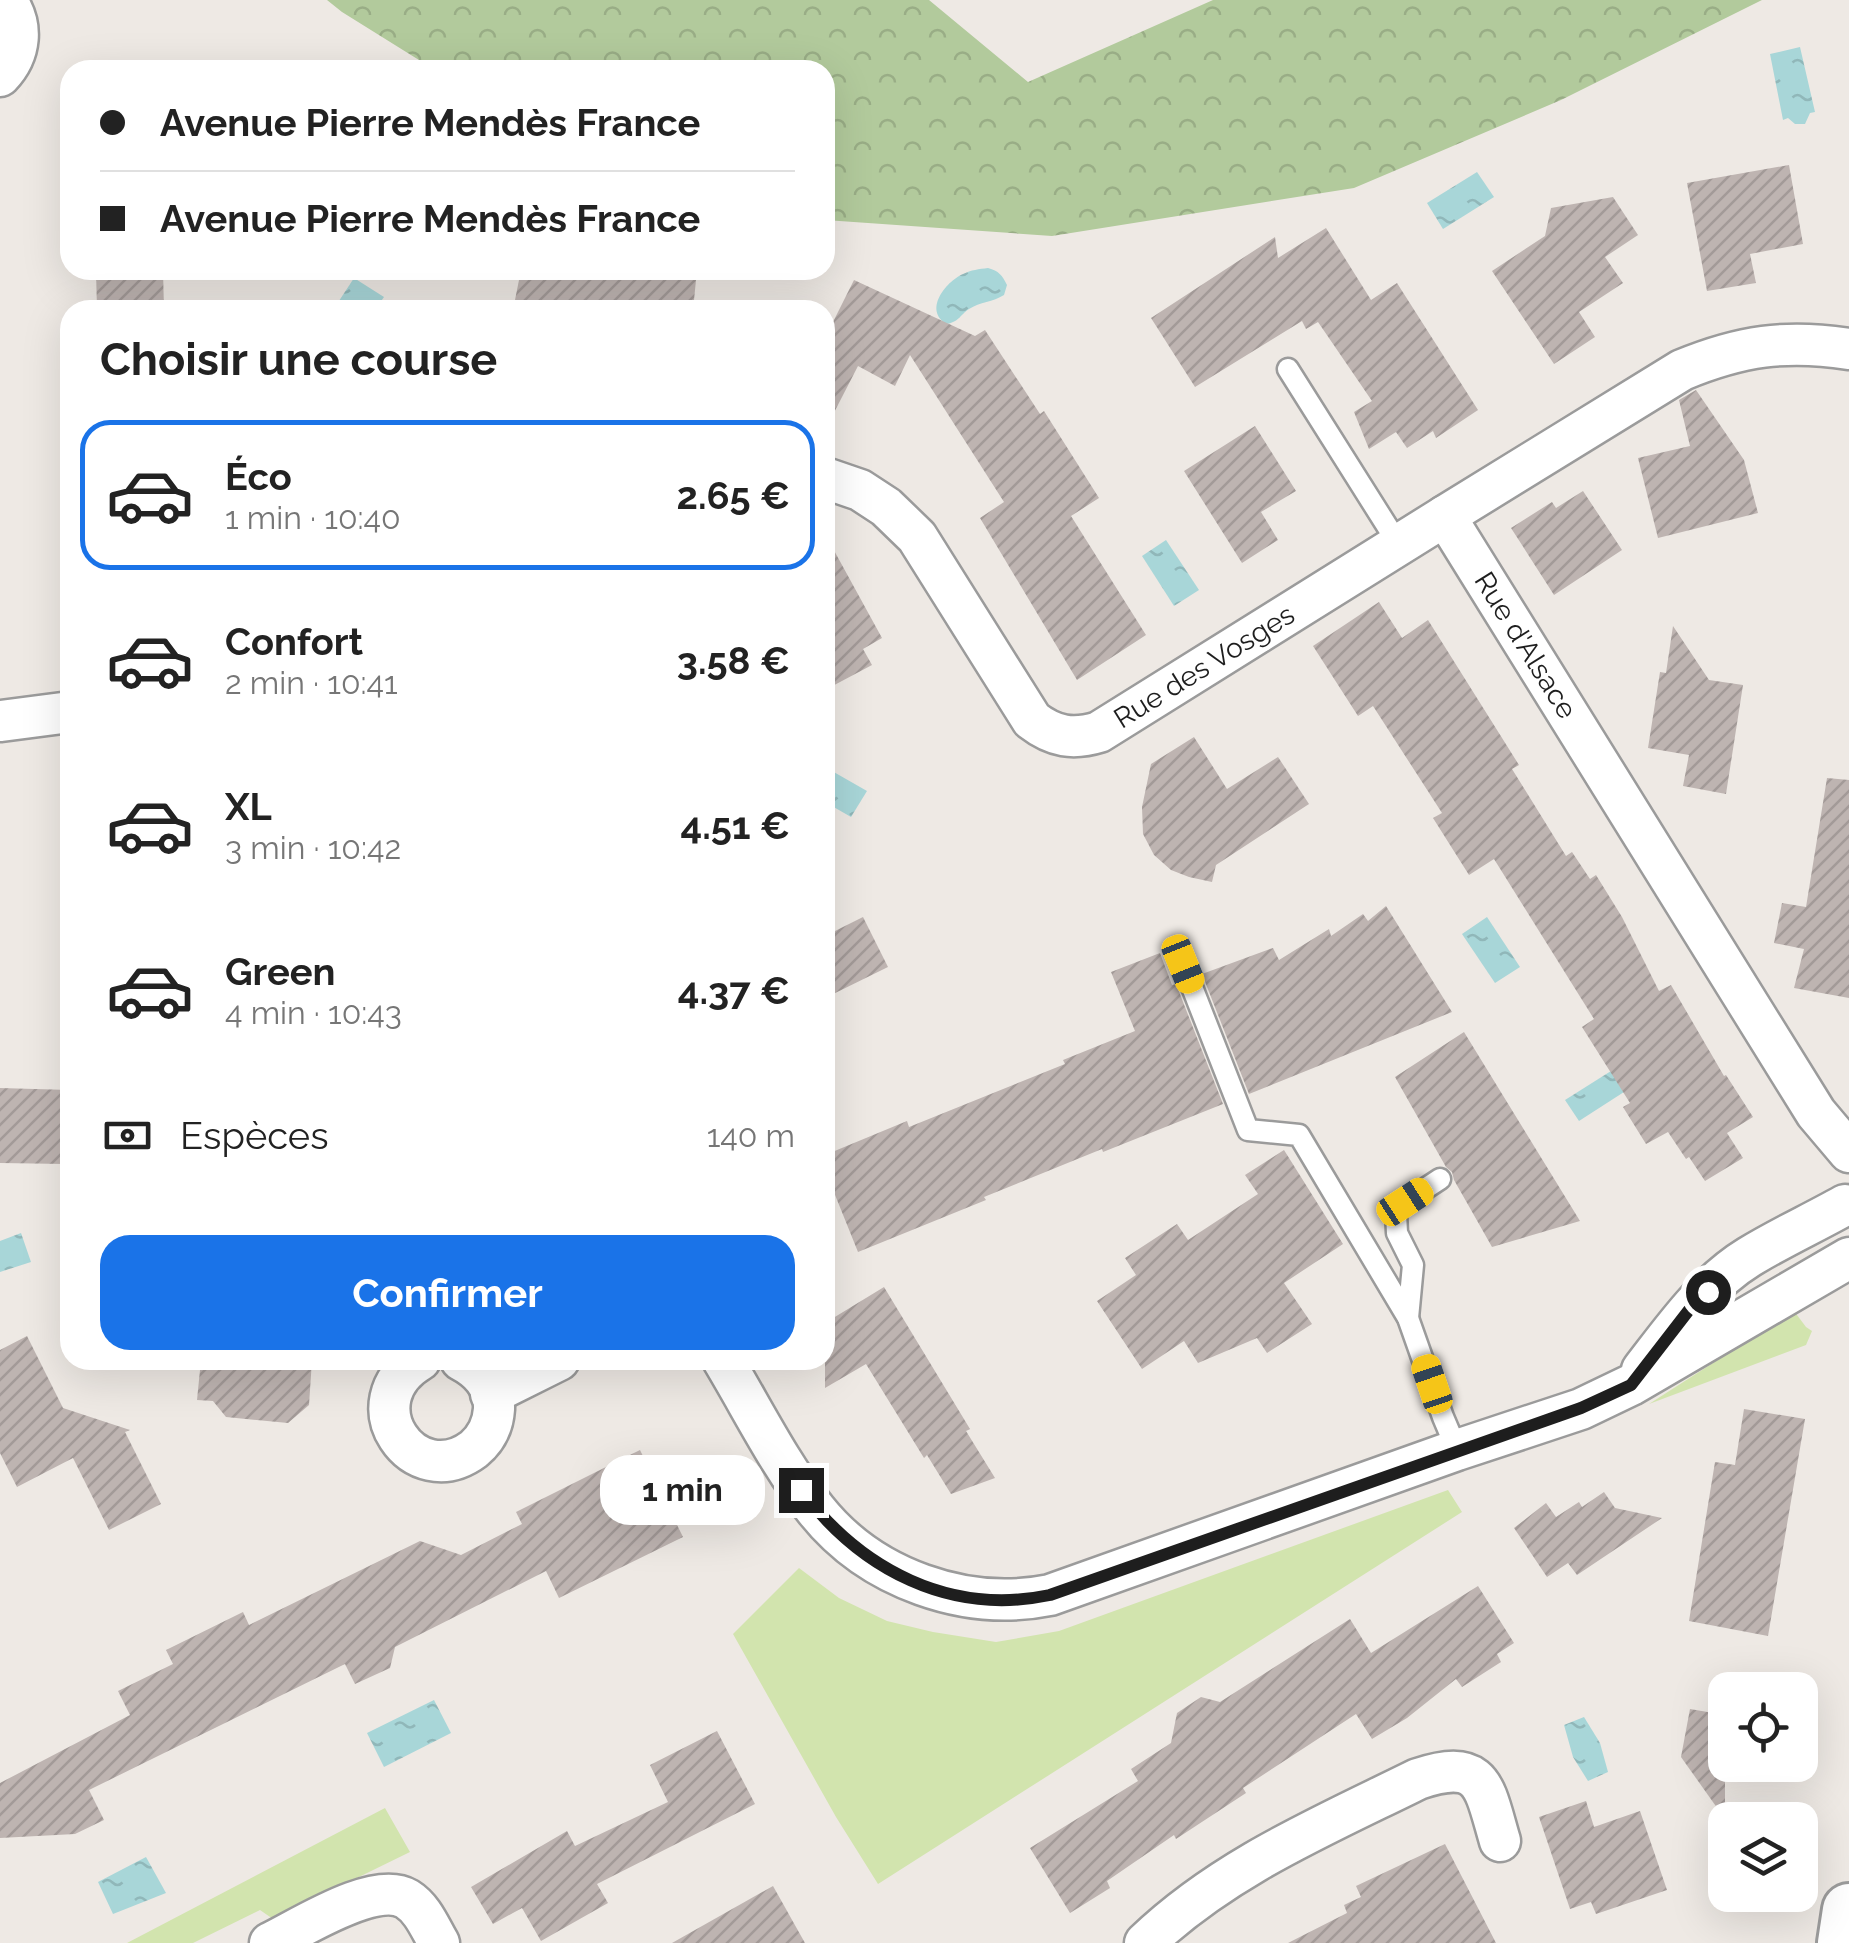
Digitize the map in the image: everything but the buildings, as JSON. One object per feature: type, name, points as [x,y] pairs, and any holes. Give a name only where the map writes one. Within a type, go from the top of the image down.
[{"type":"street","points":[[0,76],[17,48],[18,29],[6,0]]},
{"type":"street","points":[[1445,516],[1682,370],[1716,356],[1778,344],[1849,348]]},
{"type":"street","name":"Rue des Vosges","points":[[835,481],[860,490],[886,506],[917,537],[1032,720],[1058,736],[1099,732],[1445,516]]},
{"type":"street","name":"Rue d'Alsace","points":[[1445,516],[1816,1113],[1849,1152]]},
{"type":"street","points":[[0,691],[0,722],[60,713]]},
{"type":"street","points":[[1631,1385],[1689,1310],[1728,1272],[1848,1206]]},
{"type":"street","points":[[729,1370],[801,1490],[837,1532],[876,1562],[917,1583],[1000,1600],[1026,1600],[1050,1595],[1581,1408],[1631,1385],[1849,1258]]},
{"type":"street","points":[[405,1370],[391,1390],[388,1411],[394,1431],[406,1448],[423,1458],[444,1461],[464,1456],[480,1444],[491,1426],[494,1405],[489,1385],[478,1370]]},
{"type":"street","points":[[491,1394],[539,1370]]},
{"type":"street","points":[[1145,1943],[1241,1869],[1438,1772],[1453,1771],[1476,1778],[1484,1788],[1500,1840]]},
{"type":"street","points":[[270,1943],[363,1898],[394,1894],[417,1907],[439,1943]]},
{"type":"street","points":[[1844,1943],[1849,1910]]},
{"type":"lane","points":[[1288,369],[1400,545]]},
{"type":"lane","points":[[1183,964],[1248,1130],[1298,1135],[1408,1318],[1458,1450]]},
{"type":"lane","points":[[1408,1318],[1413,1265],[1397,1232],[1396,1214],[1405,1202],[1440,1178]]},
{"type":"green space","points":[[327,0],[929,0],[1028,82],[1213,0],[1762,0],[1561,100],[1354,188],[1052,236],[835,221],[835,60],[419,60]]},
{"type":"green space","points":[[1794,1311],[1812,1331],[1806,1345],[1649,1404]]},
{"type":"green space","points":[[1448,1490],[1462,1512],[878,1884],[733,1634],[799,1568],[839,1598],[887,1621],[996,1642],[1059,1631]]},
{"type":"green space","points":[[385,1808],[410,1852],[273,1919],[260,1910],[193,1943],[127,1943]]},
{"type":"water","points":[[1800,47],[1815,112],[1810,113],[1805,124],[1795,124],[1788,118],[1783,120],[1770,54]]},
{"type":"water","points":[[1477,172],[1494,197],[1443,229],[1427,203]]},
{"type":"water","points":[[988,268],[998,272],[1007,285],[1004,295],[973,307],[947,324],[937,312],[944,290],[966,273]]},
{"type":"water","points":[[353,280],[384,297],[382,300],[340,300]]},
{"type":"water","points":[[1166,540],[1199,590],[1174,606],[1142,556]]},
{"type":"water","points":[[835,773],[867,791],[851,817],[835,808]]},
{"type":"water","points":[[1487,917],[1520,967],[1495,983],[1462,934]]},
{"type":"water","points":[[1611,1071],[1624,1092],[1579,1121],[1565,1100]]},
{"type":"water","points":[[21,1233],[31,1262],[0,1272],[0,1241]]},
{"type":"water","points":[[434,1700],[451,1733],[384,1767],[367,1733]]},
{"type":"water","points":[[1584,1717],[1600,1743],[1608,1772],[1588,1781],[1573,1757],[1564,1725]]},
{"type":"water","points":[[146,1857],[166,1893],[113,1914],[98,1882]]},
{"type":"route","points":[[801,1490],[818,1513],[857,1550],[917,1583],[958,1595],[1000,1600],[1050,1595],[1581,1408],[1631,1385],[1689,1310],[1708,1292]]}]
